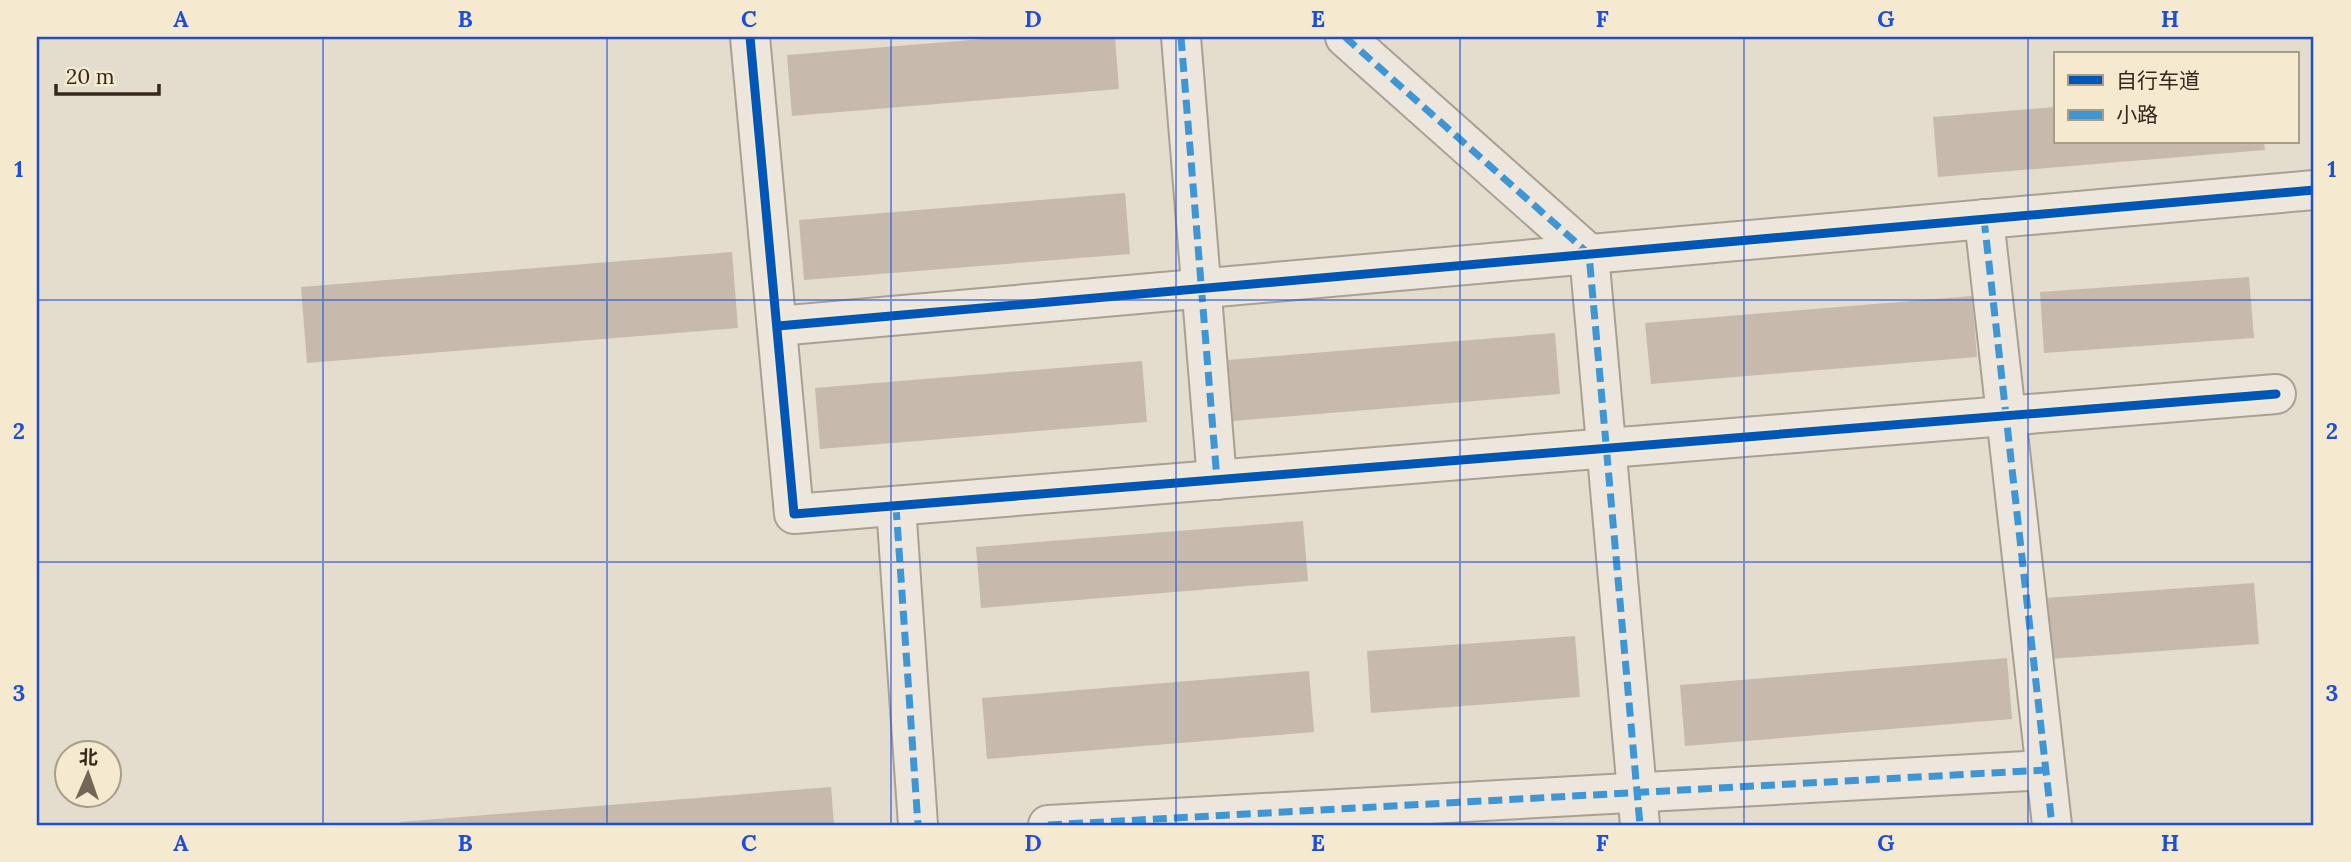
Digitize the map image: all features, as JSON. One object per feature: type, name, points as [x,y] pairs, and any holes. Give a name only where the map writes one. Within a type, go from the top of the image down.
[{"type":"street","points":[[750,37],[794,514],[2276,394]]},
{"type":"street","points":[[1181,37],[1217,480]]},
{"type":"street","points":[[1345,37],[1589,254],[1639,809]]},
{"type":"street","points":[[778,326],[2314,190]]},
{"type":"street","points":[[1984,219],[2052,825]]},
{"type":"street","points":[[896,506],[918,825]]},
{"type":"street","points":[[1048,825],[1639,809],[2045,770]]},
{"type":"building","points":[[1008,37],[1115,37],[1119,89],[792,116],[787,55]]},
{"type":"building","points":[[2054,107],[2054,144],[2264,144],[2265,150],[1938,177],[1933,117]]},
{"type":"building","points":[[1125,193],[1130,254],[804,280],[799,220]]},
{"type":"building","points":[[732,252],[738,328],[307,363],[301,287]]},
{"type":"building","points":[[2249,277],[2254,338],[2044,353],[2040,292]]},
{"type":"building","points":[[1972,296],[1977,357],[1651,384],[1645,323]]},
{"type":"building","points":[[1555,333],[1560,394],[1233,421],[1228,360]]},
{"type":"building","points":[[1142,361],[1147,422],[820,449],[815,388]]},
{"type":"building","points":[[1303,521],[1308,581],[981,608],[976,547]]},
{"type":"building","points":[[2254,583],[2259,644],[2050,659],[2045,598]]},
{"type":"building","points":[[1575,636],[1580,697],[1371,713],[1367,651]]},
{"type":"building","points":[[2007,658],[2012,719],[1685,746],[1680,685]]},
{"type":"building","points":[[1309,671],[1314,732],[987,759],[982,698]]},
{"type":"building","points":[[831,787],[834,825],[401,825],[400,822]]},
{"type":"marked path","points":[[1181,37],[1217,480]]},
{"type":"marked path","points":[[1345,37],[1589,254],[1640,825]]},
{"type":"marked path","points":[[1984,219],[2052,825]]},
{"type":"marked path","points":[[896,506],[918,825]]},
{"type":"marked path","points":[[1048,825],[2045,770]]},
{"type":"cycle path","points":[[750,37],[794,514],[2276,394]]},
{"type":"cycle path","points":[[778,326],[2314,190]]}]
